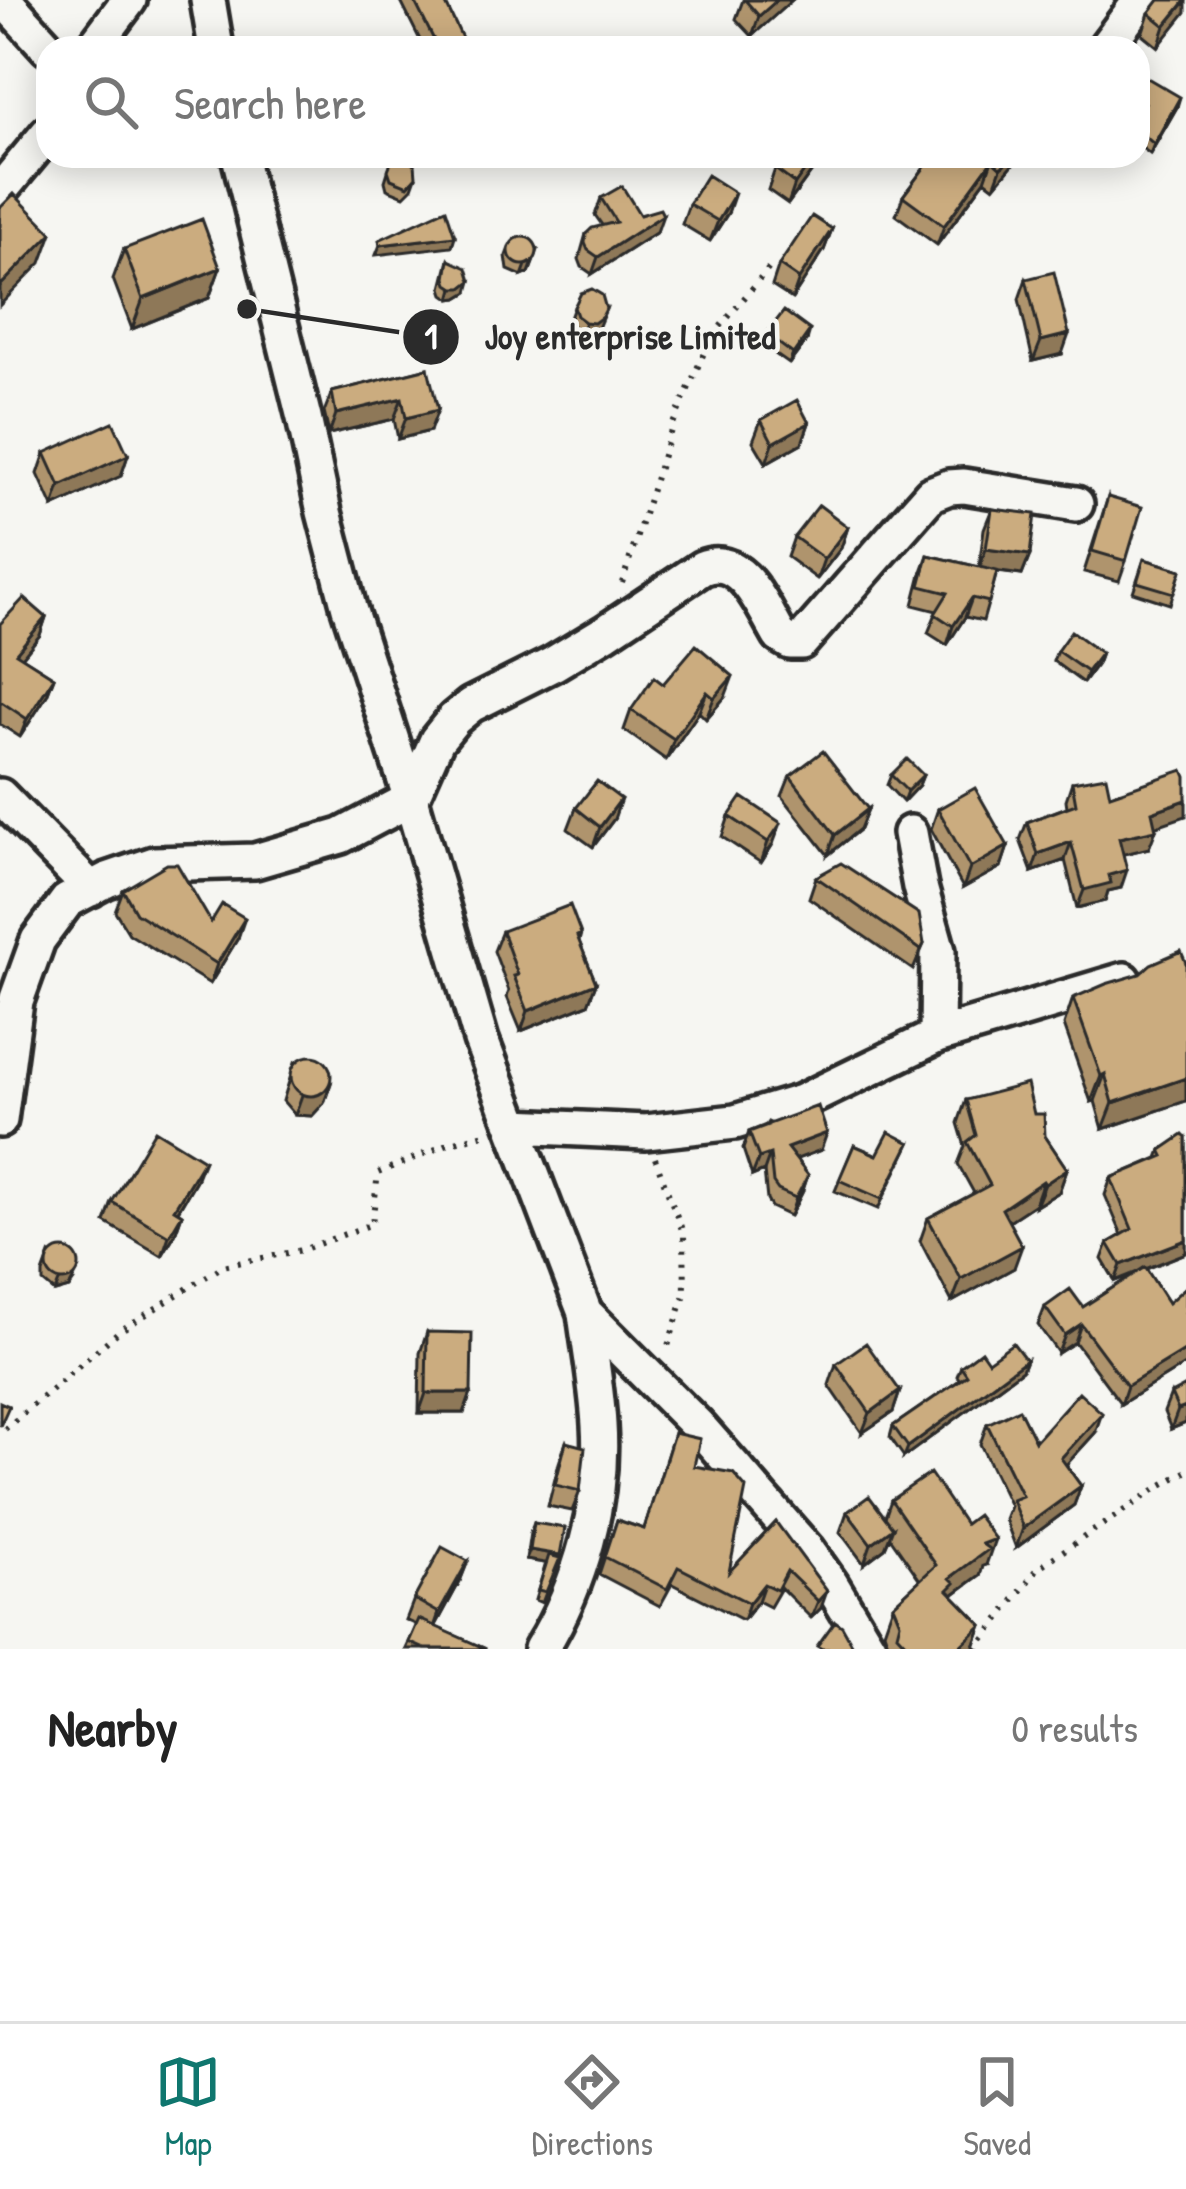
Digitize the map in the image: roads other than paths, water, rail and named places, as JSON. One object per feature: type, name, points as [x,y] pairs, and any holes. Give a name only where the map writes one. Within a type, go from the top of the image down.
[{"type":"street","points":[[4,0],[37,36]]},
{"type":"street","points":[[102,36],[129,0]]},
{"type":"street","points":[[208,0],[214,36]]},
{"type":"street","points":[[1114,36],[1141,0]]},
{"type":"street","points":[[0,191],[36,148]]},
{"type":"street","points":[[241,168],[349,608],[481,1040],[585,1313],[599,1427],[598,1480],[576,1579],[541,1649]]},
{"type":"street","points":[[0,1120],[16,1001],[38,940],[67,901],[107,880],[154,864],[256,860],[340,836],[410,799],[437,740],[471,704],[553,664],[715,562],[742,574],[780,636],[801,641],[931,494],[964,486],[1076,504]]},
{"type":"street","points":[[0,796],[91,889]]},
{"type":"street","points":[[910,833],[938,952],[937,1036]]},
{"type":"street","points":[[515,1126],[646,1132],[735,1122],[801,1102],[937,1036],[1124,980]]},
{"type":"street","points":[[585,1313],[657,1382],[807,1550],[870,1649]]},
{"type":"place","name":"Joy enterprise Limited","points":[[247,309]]}]
